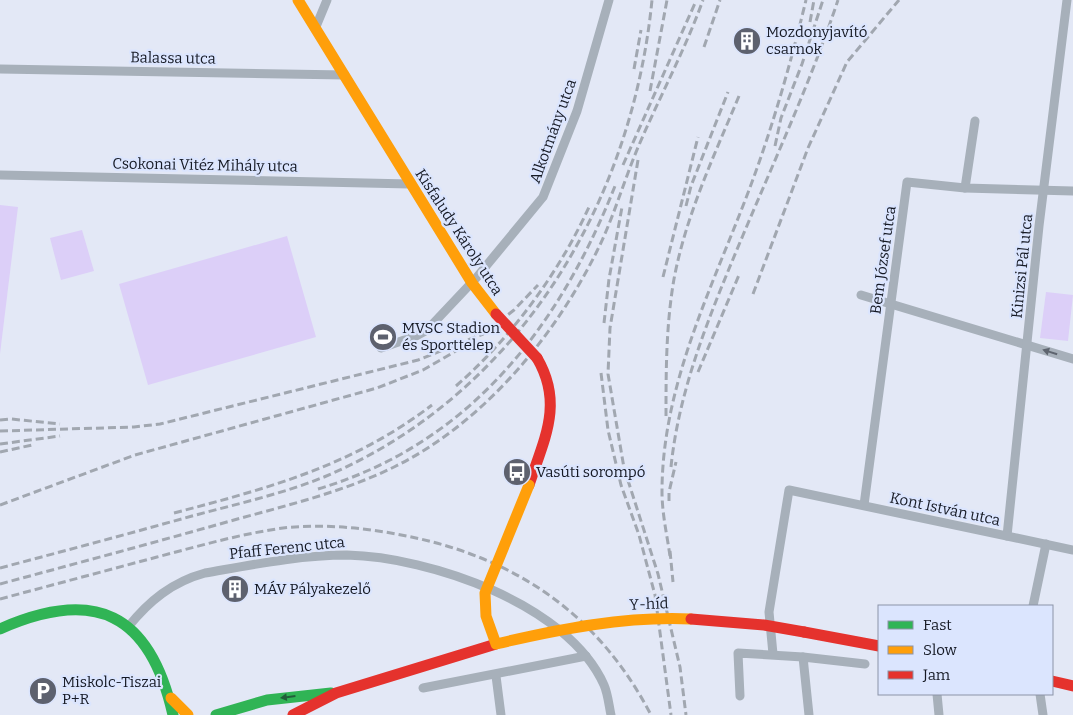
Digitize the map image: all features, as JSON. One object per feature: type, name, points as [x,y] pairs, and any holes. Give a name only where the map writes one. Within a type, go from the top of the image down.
[{"type":"main road","name":"Kisfaludy Károly utca","points":[[298,0],[472,283],[496,314],[537,358],[549,380],[552,397],[549,419],[529,485],[485,593],[486,616],[496,644]]},
{"type":"main road","points":[[0,629],[44,612],[63,608],[101,613],[128,627],[145,641],[152,652],[170,696],[173,715]]},
{"type":"main road","name":"Y-híd","points":[[336,693],[496,644],[576,626],[651,618],[730,620],[878,646]]},
{"type":"main road","points":[[1053,681],[1073,686]]},
{"type":"main road","points":[[216,715],[267,700],[336,693]]},
{"type":"main road","points":[[293,715],[336,693]]},
{"type":"main road","points":[[170,696],[182,711],[188,715]]},
{"type":"street","points":[[315,29],[327,0]]},
{"type":"street","name":"Alkotmány utca","points":[[381,348],[416,336],[427,330],[472,283],[543,197],[577,111],[609,0]]},
{"type":"street","name":"Kinizsi Pál utca","points":[[1007,536],[1016,432],[1039,226],[1045,190],[1067,0]]},
{"type":"street","name":"Balassa utca","points":[[0,69],[345,75]]},
{"type":"street","points":[[965,188],[975,121]]},
{"type":"street","name":"Csokonai Vitéz Mihály utca","points":[[0,174],[410,184]]},
{"type":"street","name":"Bem József utca","points":[[864,505],[907,182],[965,188],[1073,191]]},
{"type":"street","points":[[861,295],[1073,359]]},
{"type":"street","name":"Kont István utca","points":[[773,654],[769,612],[789,490],[1073,550]]},
{"type":"street","points":[[1033,605],[1046,544]]},
{"type":"street","name":"Pfaff Ferenc utca","points":[[128,627],[158,595],[191,577],[320,556],[370,556],[408,562],[450,573],[494,592],[567,638],[586,656],[605,686],[611,715]]},
{"type":"street","points":[[740,696],[738,653],[773,654],[865,664]]},
{"type":"street","points":[[423,688],[496,676],[586,656]]},
{"type":"street","points":[[803,657],[809,715]]},
{"type":"street","points":[[496,676],[501,715]]},
{"type":"street","points":[[937,695],[939,715]]},
{"type":"street","points":[[1040,695],[1043,715]]},
{"type":"shaded area","points":[[0,205],[18,207],[0,354]]},
{"type":"shaded area","points":[[82,230],[94,271],[61,280],[50,238]]},
{"type":"shaded area","points":[[287,236],[316,337],[148,385],[119,284]]},
{"type":"shaded area","points":[[1046,292],[1073,295],[1068,341],[1040,338]]},
{"type":"railway","points":[[0,568],[292,489],[324,477],[393,441],[454,397],[508,344],[553,284],[591,219],[620,149],[640,76],[652,0]]},
{"type":"railway","points":[[650,91],[667,0]]},
{"type":"railway","points":[[0,584],[275,509],[355,484],[394,467],[426,449],[486,403],[537,346],[560,315],[580,283],[603,238],[639,145],[703,0]]},
{"type":"railway","points":[[704,47],[720,0]]},
{"type":"railway","points":[[670,556],[662,492],[671,408],[695,328],[756,171],[770,129],[806,0]]},
{"type":"railway","points":[[810,22],[814,0]]},
{"type":"railway","points":[[775,146],[781,118],[802,64],[823,0]]},
{"type":"railway","points":[[671,467],[674,441],[686,389],[702,338],[800,100],[838,0]]},
{"type":"railway","points":[[753,294],[808,148],[847,62],[899,0]]},
{"type":"railway","points":[[623,165],[696,1]]},
{"type":"railway","points":[[634,69],[641,30]]},
{"type":"railway","points":[[686,206],[691,186],[728,92]]},
{"type":"railway","points":[[666,416],[668,331],[671,296],[679,255],[693,209],[739,96]]},
{"type":"railway","points":[[663,277],[698,137]]},
{"type":"railway","points":[[638,160],[610,328],[608,374],[624,468],[658,574],[680,667],[686,715]]},
{"type":"railway","points":[[318,489],[372,469],[420,443],[464,411],[502,374],[536,332],[566,287],[592,238],[615,186]]},
{"type":"railway","points":[[456,386],[496,347],[532,303],[563,256],[589,207]]},
{"type":"railway","points":[[604,323],[609,279],[622,207]]},
{"type":"railway","points":[[698,372],[739,275]]},
{"type":"railway","points":[[0,431],[134,427],[160,424],[418,360],[483,334],[514,310],[538,285]]},
{"type":"railway","points":[[0,505],[135,455],[377,388],[423,370],[456,351]]},
{"type":"railway","points":[[601,373],[608,430],[621,485],[639,535],[655,595],[671,715]]},
{"type":"railway","points":[[174,513],[276,484],[309,472],[371,444],[402,426],[432,405]]},
{"type":"railway","points":[[0,420],[11,419],[60,424]]},
{"type":"railway","points":[[0,444],[60,436]]},
{"type":"railway","points":[[0,452],[32,445]]},
{"type":"railway","points":[[669,501],[669,492],[676,462]]},
{"type":"railway","points":[[0,599],[235,537],[283,528],[325,526],[396,534],[437,543],[476,556],[513,573],[546,593],[577,617],[604,646],[629,678],[651,715]]},
{"type":"railway","points":[[670,551],[673,582]]},
{"type":"traffic: fast","points":[[0,629],[34,616],[64,610],[90,611],[114,618],[133,632],[150,653],[163,680],[173,715]]},
{"type":"traffic: fast","points":[[216,715],[267,700],[331,693]]},
{"type":"traffic: slow","points":[[298,0],[472,283],[496,314]]},
{"type":"traffic: slow","points":[[529,485],[485,593],[486,616],[496,644],[544,633],[593,625],[642,620],[691,619]]},
{"type":"traffic: slow","points":[[171,698],[188,715]]},
{"type":"traffic: jam","points":[[496,314],[537,358]]},
{"type":"traffic: jam","points":[[529,485],[549,422],[549,391],[545,375],[537,358]]},
{"type":"traffic: jam","points":[[691,619],[764,625],[804,632]]},
{"type":"traffic: jam","points":[[804,632],[878,646]]},
{"type":"traffic: jam","points":[[293,715],[336,693],[496,644]]},
{"type":"traffic: jam","points":[[1053,681],[1073,686]]},
{"type":"place","name":"Mozdonyjavító csarnok","points":[[747,41]]},
{"type":"place","name":"MVSC Stadion és Sporttelep","points":[[383,337]]},
{"type":"place","name":"Vasúti sorompó","points":[[517,472]]},
{"type":"place","name":"MÁV Pályakezelő","points":[[235,589]]},
{"type":"place","name":"Miskolc-Tiszai P+R","points":[[43,691]]}]
